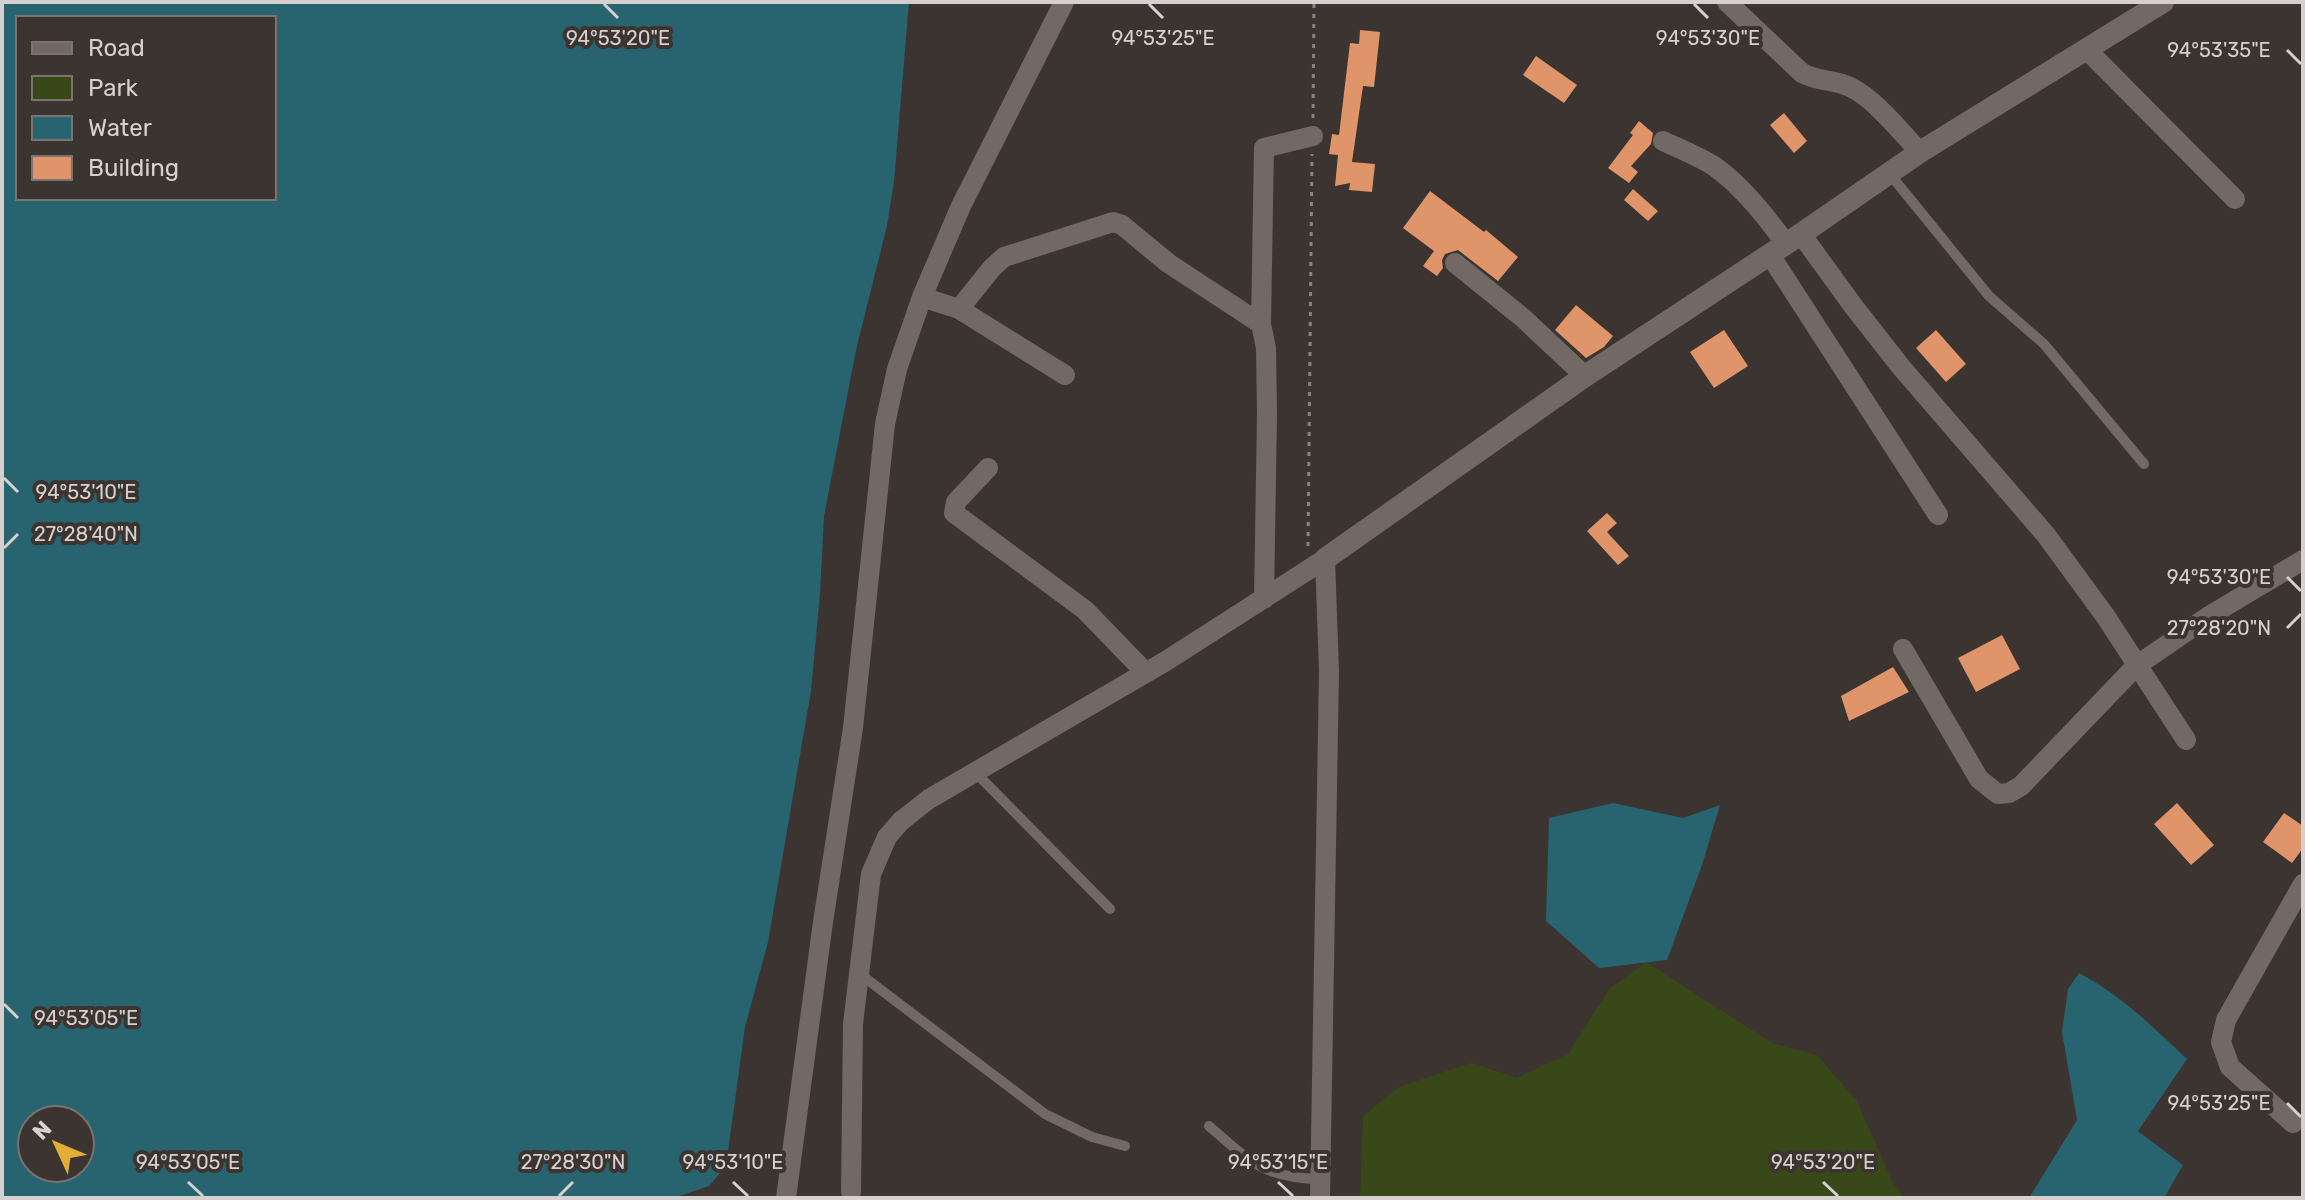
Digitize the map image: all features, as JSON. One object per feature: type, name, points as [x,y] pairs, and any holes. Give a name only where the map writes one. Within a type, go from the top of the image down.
[{"type":"street","points":[[786,1198],[853,728],[885,424],[897,369],[922,297],[961,206],[1064,2]]},
{"type":"street","points":[[1727,2],[1802,73],[1857,91],[1920,152]]},
{"type":"street","points":[[851,1192],[853,1024],[865,911],[871,874],[887,837],[901,821],[929,799],[1145,672],[1316,566],[1585,376],[1786,245],[1920,152],[2163,2]]},
{"type":"street","points":[[2088,51],[2235,199]]},
{"type":"street","points":[[1264,599],[1267,414],[1266,348],[1261,324],[1264,148],[1313,136]]},
{"type":"street","points":[[1663,141],[1723,173],[1769,221],[1786,245],[1938,515]]},
{"type":"street","points":[[959,309],[1004,257],[1113,222],[1122,225],[1168,263],[1261,324]]},
{"type":"street","points":[[1786,245],[1854,307],[1901,367],[2046,535],[2106,617],[2186,740]]},
{"type":"street","points":[[1455,263],[1523,318],[1585,376]]},
{"type":"street","points":[[922,297],[959,309],[1065,375]]},
{"type":"street","points":[[988,468],[956,502],[954,513],[1085,610],[1145,672]]},
{"type":"street","points":[[1903,649],[1970,767],[1998,794],[2009,793],[2021,786],[2136,666],[2209,616],[2303,560]]},
{"type":"street","points":[[1316,566],[1329,671],[1320,1189]]},
{"type":"street","points":[[2293,1123],[2230,1067],[2221,1042],[2226,1020],[2303,884]]},
{"type":"lane","points":[[1889,173],[1981,286],[2010,316],[2044,344],[2144,464]]},
{"type":"lane","points":[[976,773],[1110,909]]},
{"type":"lane","points":[[860,974],[1045,1114],[1092,1137],[1125,1146]]},
{"type":"lane","points":[[1209,1126],[1267,1171],[1320,1189]]},
{"type":"path","points":[[1314,2],[1316,566]]},
{"type":"green space","points":[[1646,962],[1772,1043],[1817,1055],[1857,1101],[1892,1181],[1904,1198],[1360,1198],[1363,1116],[1399,1087],[1471,1063],[1516,1078],[1568,1054],[1609,989]]},
{"type":"water","points":[[2,2],[909,2],[894,182],[887,226],[856,350],[824,516],[811,691],[768,942],[745,1027],[728,1151],[721,1172],[709,1186],[673,1198],[2,1198]]},
{"type":"water","points":[[1613,803],[1683,818],[1720,805],[1667,960],[1599,968],[1546,921],[1549,818]]},
{"type":"water","points":[[2079,973],[2123,1001],[2187,1059],[2138,1131],[2183,1165],[2164,1198],[2029,1198],[2077,1120],[2062,1032],[2068,989]]},
{"type":"building","points":[[1360,30],[1380,32],[1374,87],[1363,86],[1352,162],[1375,164],[1372,192],[1349,190],[1350,183],[1335,186],[1338,155],[1329,154],[1332,134],[1339,135],[1350,43],[1359,44]]},
{"type":"building","points":[[1536,56],[1577,85],[1564,103],[1523,75]]},
{"type":"building","points":[[1784,113],[1807,141],[1794,153],[1770,125]]},
{"type":"building","points":[[1639,121],[1653,133],[1651,144],[1631,166],[1638,172],[1629,183],[1608,168],[1633,135],[1630,133]]},
{"type":"building","points":[[1633,189],[1658,211],[1648,221],[1624,200]]},
{"type":"building","points":[[1430,191],[1484,232],[1486,230],[1518,257],[1498,281],[1458,250],[1445,254],[1443,268],[1437,276],[1423,266],[1434,251],[1403,228]]},
{"type":"building","points":[[1576,305],[1613,336],[1604,347],[1586,358],[1555,330]]},
{"type":"building","points":[[1724,330],[1748,366],[1714,388],[1690,352]]},
{"type":"building","points":[[1936,330],[1966,364],[1946,382],[1916,348]]},
{"type":"building","points":[[1607,513],[1617,523],[1607,532],[1629,556],[1618,565],[1587,531]]},
{"type":"building","points":[[2002,635],[2020,669],[1976,692],[1958,658]]},
{"type":"building","points":[[1893,667],[1909,692],[1849,721],[1841,696]]},
{"type":"building","points":[[2177,803],[2214,845],[2191,865],[2154,824]]},
{"type":"building","points":[[2284,813],[2303,826],[2303,848],[2292,863],[2263,842]]}]
